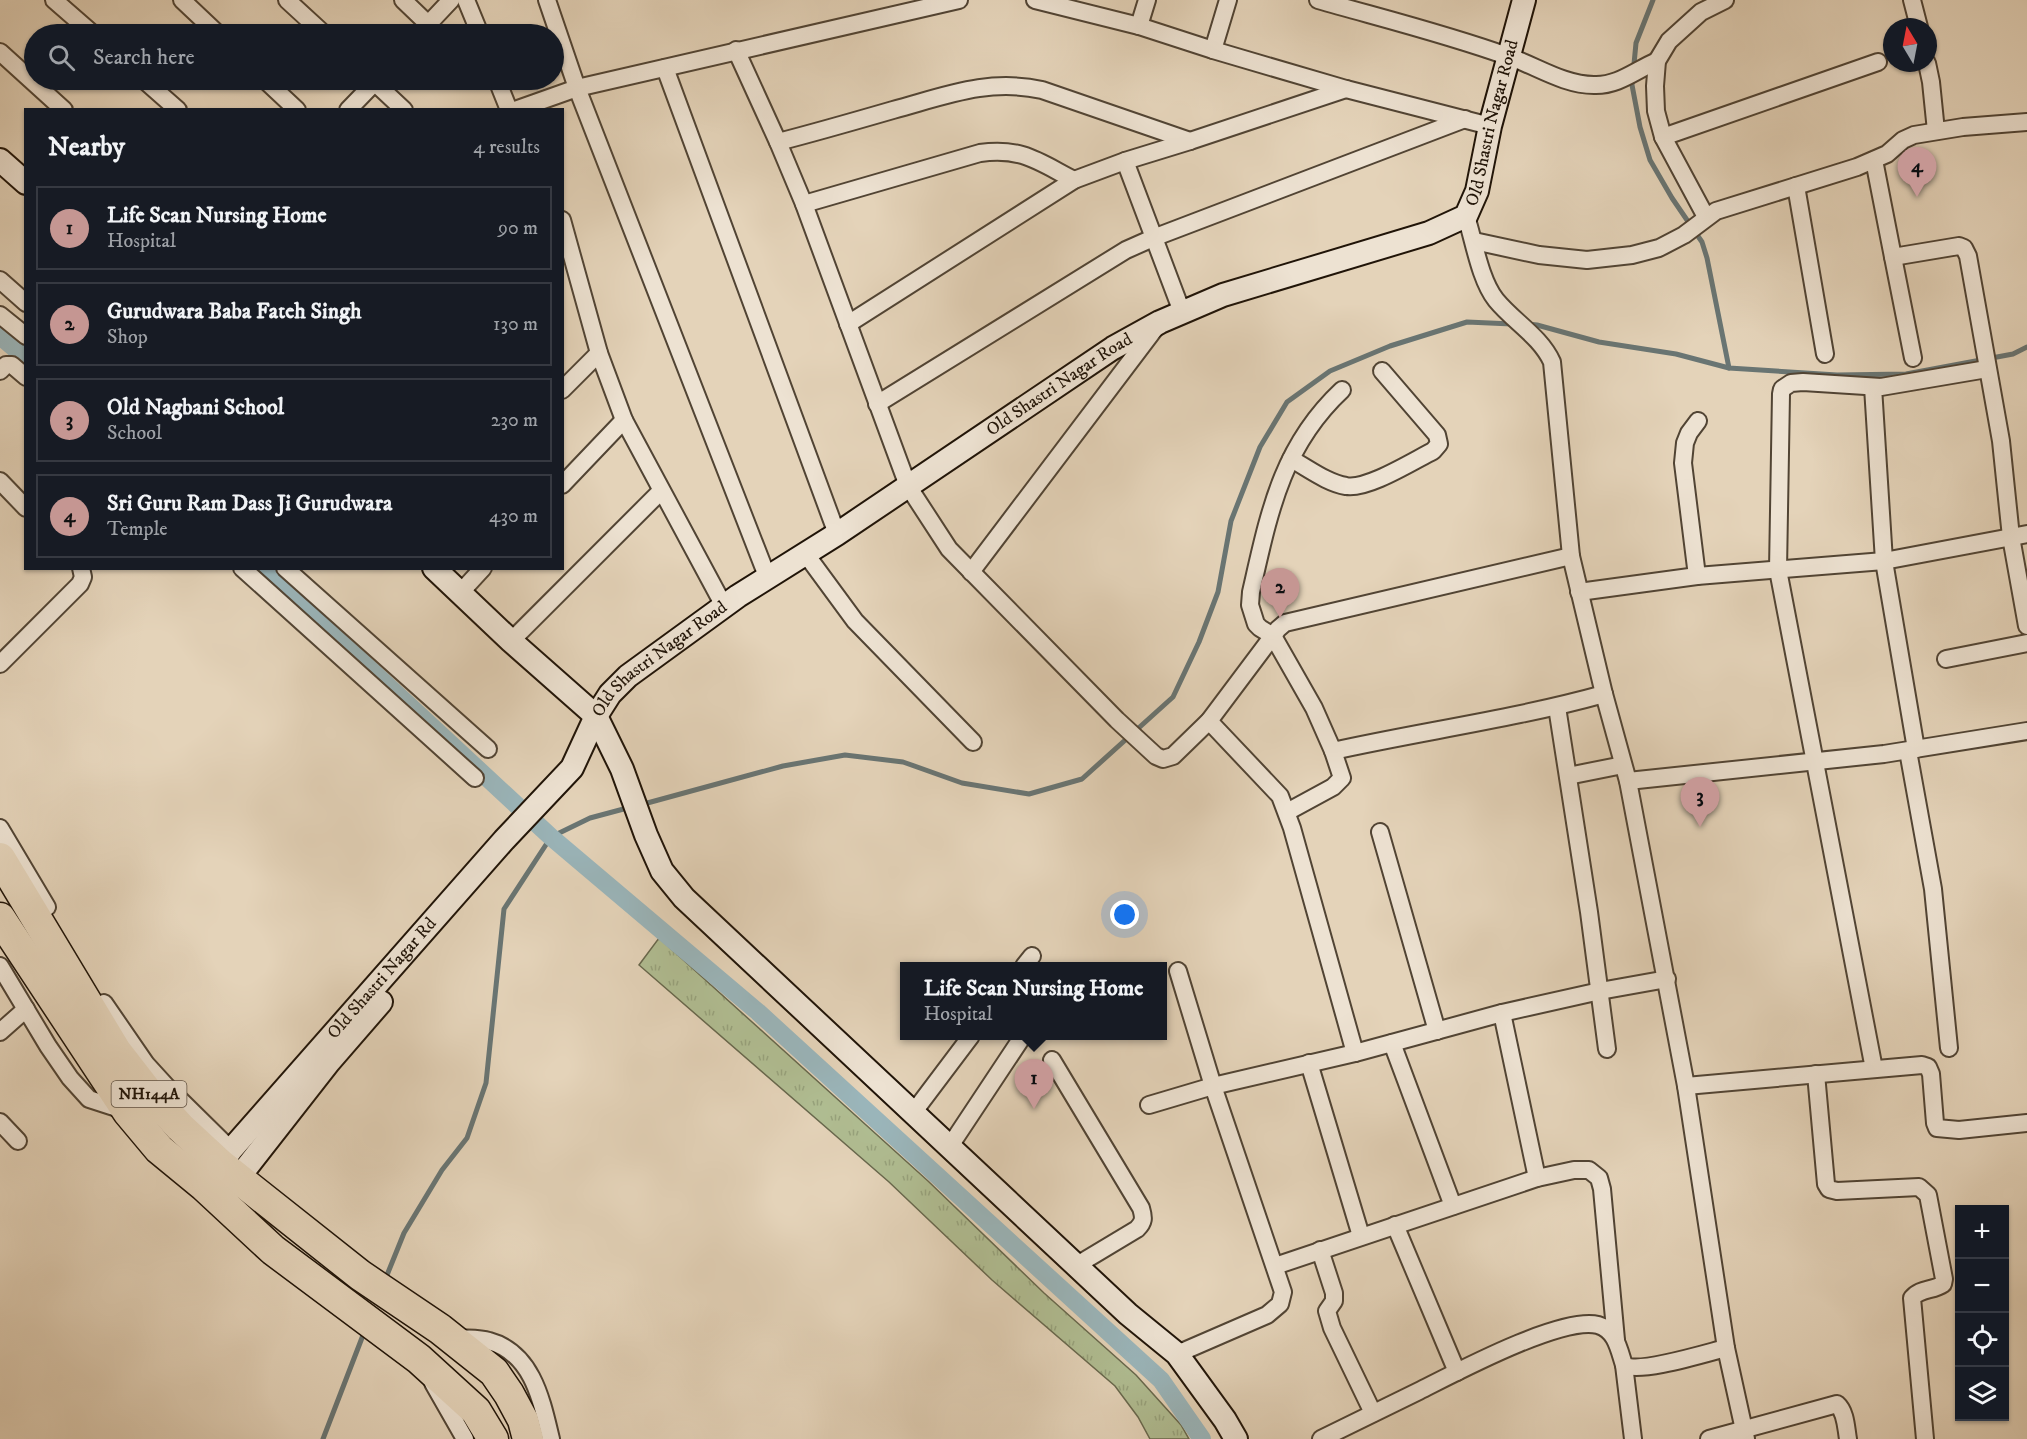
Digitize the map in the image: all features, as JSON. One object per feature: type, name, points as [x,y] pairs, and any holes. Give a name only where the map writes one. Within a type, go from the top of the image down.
[{"type":"highway","name":"NH144A","points":[[0,858],[116,1051],[147,1091],[222,1176],[273,1250],[419,1359],[476,1412],[493,1439]]},
{"type":"highway","name":"NH144A","points":[[0,918],[128,1112],[159,1149],[222,1176],[445,1333],[494,1372],[523,1420],[528,1439]]},
{"type":"street","points":[[54,0],[82,24]]},
{"type":"street","points":[[182,0],[207,24]]},
{"type":"street","points":[[287,0],[313,24]]},
{"type":"street","points":[[403,0],[420,24]]},
{"type":"street","points":[[429,24],[451,0]]},
{"type":"street","points":[[466,0],[476,24]]},
{"type":"street","points":[[547,0],[555,24]]},
{"type":"street","points":[[532,106],[577,88],[959,0]]},
{"type":"street","points":[[1035,0],[1070,4],[1213,51],[1346,89],[1491,126]]},
{"type":"street","points":[[1139,26],[1147,0]]},
{"type":"street","points":[[1213,51],[1228,0]]},
{"type":"street","points":[[1318,0],[1509,56],[1543,71],[1592,86],[1607,85],[1622,80],[1651,63],[1685,25],[1701,12],[1725,0]]},
{"type":"street","name":"Old Shastri Nagar Road","points":[[222,1176],[329,1062],[461,898],[552,796],[572,768],[596,716],[610,694],[628,676],[767,576],[837,534],[1113,348],[1160,322],[1223,295],[1429,233],[1466,216],[1477,191],[1491,126],[1524,0]]},
{"type":"street","points":[[1912,0],[1917,18]]},
{"type":"street","points":[[564,50],[767,576]]},
{"type":"street","points":[[736,50],[804,204],[908,486],[949,549],[1150,752],[1163,759],[1173,756],[1209,721],[1273,636],[1286,623],[1571,556]]},
{"type":"street","points":[[0,52],[24,74]]},
{"type":"street","points":[[1663,137],[1878,62]]},
{"type":"street","points":[[1651,63],[1656,111],[1663,137],[1703,221]]},
{"type":"street","points":[[665,69],[837,534]]},
{"type":"street","points":[[1929,72],[1936,131]]},
{"type":"street","points":[[778,142],[963,90],[999,85],[1021,85],[1042,90],[1190,141]]},
{"type":"street","points":[[848,324],[1074,180],[1125,161],[1346,89]]},
{"type":"street","points":[[42,90],[62,108]]},
{"type":"street","points":[[155,90],[176,108]]},
{"type":"street","points":[[276,90],[295,108]]},
{"type":"street","points":[[350,108],[366,90]]},
{"type":"street","points":[[385,90],[402,108]]},
{"type":"street","points":[[501,90],[508,108]]},
{"type":"street","points":[[877,404],[1125,250],[1465,119]]},
{"type":"street","points":[[1474,241],[1539,255],[1587,260],[1610,259],[1659,248],[1727,207],[1874,160],[1887,154],[1903,140],[1914,135],[1963,127],[2027,122]]},
{"type":"street","points":[[804,204],[980,153],[999,150],[1028,156],[1074,180]]},
{"type":"street","points":[[0,160],[24,181]]},
{"type":"street","points":[[1874,160],[1913,358]]},
{"type":"street","points":[[1125,161],[1182,312]]},
{"type":"street","points":[[1796,186],[1825,354]]},
{"type":"street","points":[[1466,216],[1481,267],[1495,299],[1545,348],[1552,362],[1571,556],[1625,773],[1667,979],[1686,1086],[1726,1348],[1745,1434]]},
{"type":"street","points":[[564,236],[568,269],[624,420],[724,606]]},
{"type":"street","points":[[1893,257],[1959,246],[1964,248],[1968,256],[2019,536],[2027,626]]},
{"type":"street","points":[[0,280],[24,301]]},
{"type":"street","points":[[0,315],[24,334]]},
{"type":"street","points":[[971,572],[1160,322]]},
{"type":"street","points":[[564,388],[599,353]]},
{"type":"street","points":[[0,371],[6,365],[12,365],[24,375]]},
{"type":"street","points":[[1874,1069],[1778,570],[1782,389],[1791,383],[1803,382],[1873,387],[1895,385],[1987,367]]},
{"type":"street","points":[[1291,459],[1334,482],[1354,487],[1374,481],[1433,451],[1439,444],[1437,435],[1382,371]]},
{"type":"street","points":[[1873,387],[1884,561],[1935,900],[1949,1048]]},
{"type":"street","points":[[1287,812],[1333,786],[1342,778],[1314,708],[1273,636],[1257,624],[1250,605],[1251,592],[1276,491],[1309,426],[1323,408],[1342,390]]},
{"type":"street","points":[[564,483],[624,420]]},
{"type":"street","points":[[1697,576],[1683,464],[1685,443],[1698,421]]},
{"type":"street","points":[[1,485],[24,506]]},
{"type":"street","points":[[511,641],[661,491]]},
{"type":"street","points":[[1579,592],[1697,576],[1884,561],[2019,536]]},
{"type":"street","points":[[805,553],[855,621],[973,742]]},
{"type":"street","points":[[0,664],[80,584],[83,577],[81,570]]},
{"type":"street","points":[[244,570],[475,778]]},
{"type":"street","points":[[287,570],[488,749]]},
{"type":"street","points":[[436,570],[511,641],[596,716],[621,769],[662,871],[684,898],[1128,1314],[1177,1354],[1236,1439]]},
{"type":"street","points":[[460,593],[481,570]]},
{"type":"street","points":[[1946,659],[2027,643]]},
{"type":"street","points":[[1333,751],[1416,733],[1513,717],[1604,694]]},
{"type":"street","points":[[1557,707],[1607,1048]]},
{"type":"street","points":[[1209,721],[1280,796],[1287,812],[1355,1053]]},
{"type":"street","points":[[1568,776],[1815,762],[1912,750],[2027,731]]},
{"type":"street","points":[[0,828],[86,974],[129,1041],[167,1087],[222,1176]]},
{"type":"street","points":[[1380,832],[1437,1031]]},
{"type":"street","points":[[0,966],[64,1070],[89,1099],[128,1112]]},
{"type":"street","points":[[1177,1354],[1267,1315],[1280,1304],[1283,1292],[1213,1086],[1178,971]]},
{"type":"street","points":[[1149,1105],[1213,1086],[1355,1053],[1502,1014],[1600,991],[1667,979]]},
{"type":"street","points":[[0,1032],[26,1009]]},
{"type":"street","points":[[1502,1014],[1537,1178]]},
{"type":"street","points":[[913,1113],[967,1040]]},
{"type":"street","points":[[950,1146],[1020,1040]]},
{"type":"street","points":[[1392,1043],[1453,1206]]},
{"type":"street","points":[[1052,1060],[1141,1208],[1144,1218],[1137,1229],[1077,1265]]},
{"type":"street","points":[[1308,1063],[1361,1236]]},
{"type":"street","points":[[1686,1086],[1914,1065],[1928,1067],[1933,1084],[1935,1124],[1938,1128],[1959,1130],[2027,1123]]},
{"type":"street","points":[[1816,1074],[1826,1184],[1829,1189],[1837,1191],[1919,1187],[1928,1195],[1944,1280],[1939,1287],[1922,1291],[1912,1298],[1925,1439]]},
{"type":"street","points":[[0,1122],[18,1141]]},
{"type":"street","points":[[1275,1266],[1537,1178],[1574,1170],[1590,1170],[1599,1178],[1602,1189],[1616,1340],[1624,1365],[1633,1439]]},
{"type":"street","points":[[1395,1225],[1457,1372]]},
{"type":"street","points":[[1320,1250],[1334,1293],[1334,1300],[1327,1311],[1332,1328],[1373,1413]]},
{"type":"street","points":[[1321,1439],[1504,1349],[1564,1328],[1597,1325],[1608,1330],[1616,1340]]},
{"type":"street","points":[[445,1333],[490,1341],[518,1358],[532,1376],[538,1390],[551,1439]]},
{"type":"street","points":[[1624,1365],[1630,1369],[1648,1367],[1726,1348]]},
{"type":"street","points":[[419,1359],[465,1439]]},
{"type":"street","points":[[1709,1439],[1745,1434],[1837,1404],[1843,1413],[1848,1439]]},
{"type":"green space","points":[[659,938],[928,1181],[1044,1293],[1136,1375],[1181,1425],[1189,1439],[1150,1439],[1138,1417],[1115,1386],[992,1280],[889,1182],[639,965]]},
{"type":"waterway","points":[[1653,0],[1636,43],[1632,85],[1640,127],[1650,160],[1702,242],[1729,368]]},
{"type":"waterway","points":[[640,805],[783,766],[845,755],[903,762],[962,783],[1029,794],[1082,779],[1173,697],[1199,642],[1218,592],[1231,521],[1260,447],[1287,402],[1330,371],[1390,346],[1467,322],[1512,324]]},
{"type":"waterway","points":[[1528,324],[1599,342],[1676,354],[1729,368],[1837,375],[1906,374],[2013,354],[2027,347]]},
{"type":"waterway","points":[[0,336],[24,356]]},
{"type":"waterway","points":[[263,570],[551,837],[758,1012],[1161,1380],[1202,1439]]},
{"type":"waterway","points":[[385,1280],[404,1233],[442,1170],[467,1138],[486,1083],[504,909],[551,837],[590,818],[631,807]]},
{"type":"waterway","points":[[323,1439],[365,1330]]},
{"type":"place","name":"Sri Guru Ram Dass Ji Gurudwara","points":[[1917,197]]},
{"type":"place","name":"Gurudwara Baba Fateh Singh","points":[[1280,618]]},
{"type":"place","name":"Old Nagbani School","points":[[1700,827]]},
{"type":"place","name":"Life Scan Nursing Home","points":[[1034,1109]]}]
